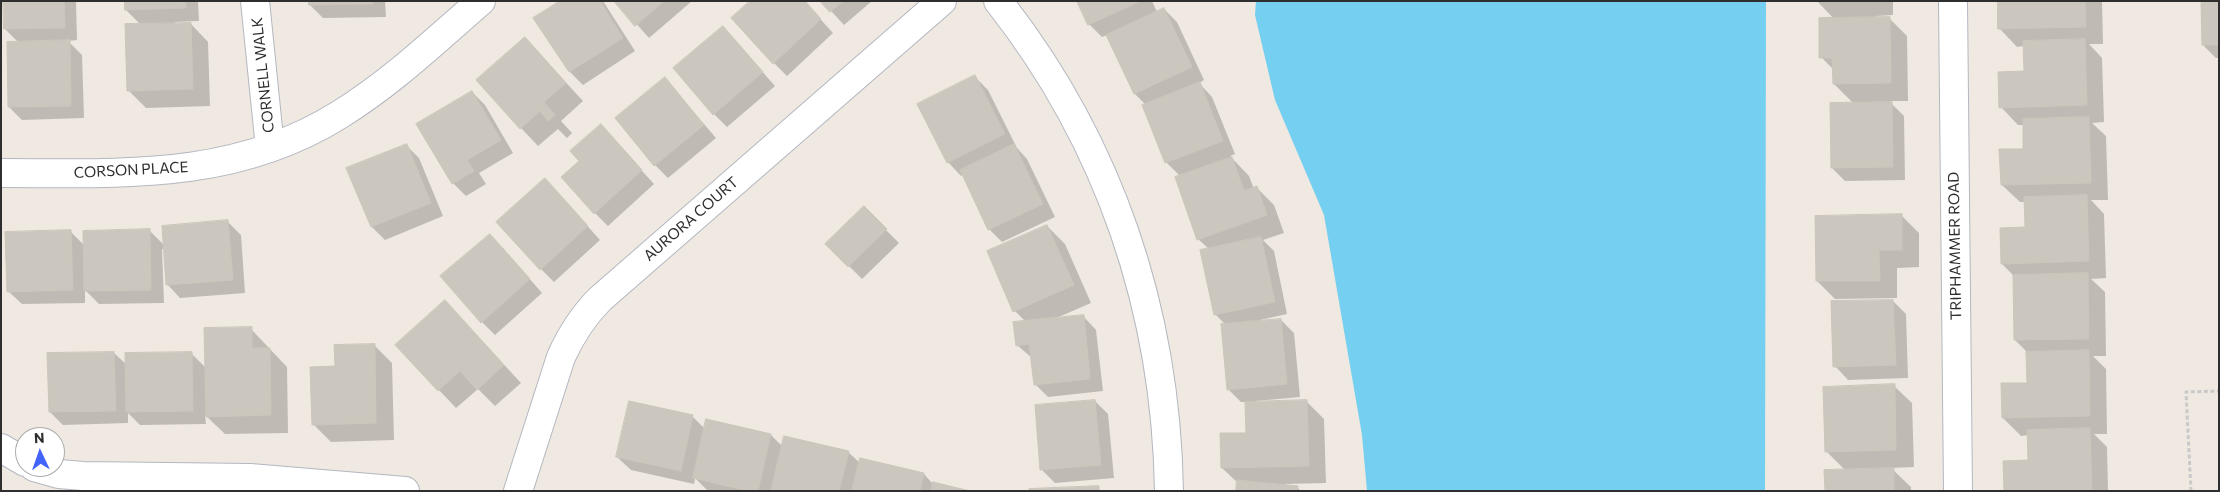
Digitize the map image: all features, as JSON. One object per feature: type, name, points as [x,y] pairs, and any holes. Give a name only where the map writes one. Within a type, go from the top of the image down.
[{"type":"street","name":"CORNELL WALK","points":[[255,1],[270,148]]},
{"type":"street","name":"CORSON PLACE","points":[[1,173],[165,171],[219,163],[270,148],[315,129],[385,85],[481,1]]},
{"type":"street","name":"AURORA COURT","points":[[518,491],[561,357],[570,336],[583,316],[942,1]]},
{"type":"street","points":[[998,1],[1020,30],[1066,102],[1093,152],[1125,231],[1149,313],[1160,368],[1168,453],[1169,491]]},
{"type":"street","name":"TRIPHAMMER ROAD","points":[[1953,1],[1958,491]]},
{"type":"street","points":[[1,448],[15,456]]},
{"type":"street","points":[[65,475],[250,478],[405,491]]},
{"type":"path","points":[[2191,491],[2186,392],[2219,391]]},
{"type":"water","points":[[1256,1],[1766,1],[1765,491],[1367,491],[1362,435],[1324,215],[1275,100],[1255,15]]},
{"type":"building","points":[[3,1],[64,1],[65,28],[4,29]]},
{"type":"building","points":[[125,1],[186,1],[186,8],[125,10]]},
{"type":"building","points":[[309,1],[373,1],[373,4],[309,5]]},
{"type":"building","points":[[560,1],[600,1],[623,38],[569,72],[533,18]]},
{"type":"building","points":[[614,1],[664,1],[635,26]]},
{"type":"building","points":[[750,1],[805,1],[821,19],[773,64],[731,18]]},
{"type":"building","points":[[820,1],[843,1],[830,12]]},
{"type":"building","points":[[1077,1],[1141,1],[1088,25]]},
{"type":"building","points":[[1998,1],[2085,1],[2086,27],[1998,29]]},
{"type":"building","points":[[2219,1],[2219,45],[2202,45],[2201,3]]},
{"type":"building","points":[[1164,8],[1192,67],[1134,94],[1106,35]]},
{"type":"building","points":[[1890,17],[1891,83],[1833,84],[1832,58],[1819,58],[1819,18]]},
{"type":"building","points":[[191,23],[193,89],[127,91],[125,24]]},
{"type":"building","points":[[723,26],[763,72],[713,115],[673,68]]},
{"type":"building","points":[[525,37],[566,83],[544,102],[555,115],[548,121],[540,111],[520,129],[476,80]]},
{"type":"building","points":[[2085,39],[2087,105],[1999,108],[1998,72],[2024,71],[2023,41]]},
{"type":"building","points":[[70,40],[71,106],[8,107],[7,42]]},
{"type":"building","points":[[975,75],[1005,134],[947,163],[917,104]]},
{"type":"building","points":[[665,77],[704,125],[654,166],[615,118]]},
{"type":"building","points":[[1200,82],[1223,141],[1165,163],[1142,105]]},
{"type":"building","points":[[472,91],[501,140],[467,160],[474,171],[452,184],[416,124]]},
{"type":"building","points":[[1892,102],[1893,167],[1831,168],[1830,103]]},
{"type":"building","points":[[2089,117],[2091,183],[2001,185],[1999,149],[2023,149],[2023,119]]},
{"type":"building","points":[[601,124],[642,170],[594,214],[561,177],[579,161],[570,151]]},
{"type":"building","points":[[407,144],[431,203],[371,227],[346,168]]},
{"type":"building","points":[[1014,144],[1043,204],[988,230],[960,170]]},
{"type":"building","points":[[1232,157],[1244,191],[1257,186],[1267,215],[1197,240],[1175,177]]},
{"type":"building","points":[[545,178],[588,226],[540,270],[496,222]]},
{"type":"building","points":[[2087,195],[2089,261],[2001,264],[2000,228],[2025,227],[2024,197]]},
{"type":"building","points":[[864,206],[887,229],[848,267],[825,244]]},
{"type":"building","points":[[1902,214],[1902,250],[1879,250],[1880,281],[1816,281],[1815,216]]},
{"type":"building","points":[[228,220],[233,280],[166,285],[162,226]]},
{"type":"building","points":[[1047,225],[1074,285],[1013,312],[987,251]]},
{"type":"building","points":[[150,229],[151,290],[84,291],[83,231]]},
{"type":"building","points":[[71,230],[73,290],[7,292],[5,232]]},
{"type":"building","points":[[490,234],[530,279],[481,323],[440,276]]},
{"type":"building","points":[[1261,237],[1275,302],[1214,315],[1200,250]]},
{"type":"building","points":[[2088,273],[2089,339],[2014,340],[2013,275]]},
{"type":"building","points":[[445,300],[504,365],[477,390],[460,371],[438,391],[395,345]]},
{"type":"building","points":[[1893,300],[1896,365],[1833,367],[1831,301]]},
{"type":"building","points":[[1084,315],[1090,379],[1034,385],[1029,344],[1016,346],[1013,322]]},
{"type":"building","points":[[1281,319],[1287,384],[1227,390],[1221,324]]},
{"type":"building","points":[[252,327],[252,348],[270,348],[271,415],[206,417],[204,328]]},
{"type":"building","points":[[375,344],[376,423],[312,425],[310,367],[335,366],[334,345]]},
{"type":"building","points":[[2089,350],[2090,416],[2002,418],[2001,383],[2027,383],[2026,352]]},
{"type":"building","points":[[114,352],[116,411],[49,412],[47,353]]},
{"type":"building","points":[[192,352],[193,411],[126,412],[125,353]]},
{"type":"building","points":[[1895,384],[1896,450],[1825,452],[1823,387]]},
{"type":"building","points":[[1095,400],[1101,465],[1040,470],[1035,405]]},
{"type":"building","points":[[1307,400],[1309,466],[1221,468],[1220,433],[1246,433],[1245,402]]},
{"type":"building","points":[[629,401],[693,415],[681,471],[616,457]]},
{"type":"building","points":[[706,419],[771,434],[758,491],[748,491],[693,478]]},
{"type":"building","points":[[2090,428],[2092,491],[2004,491],[2003,461],[2028,460],[2027,430]]},
{"type":"building","points":[[784,436],[849,451],[839,491],[771,491]]},
{"type":"building","points":[[860,458],[924,473],[920,491],[852,491]]},
{"type":"building","points":[[1894,468],[1894,491],[1825,491],[1824,470]]},
{"type":"building","points":[[1237,480],[1298,486],[1297,491],[1236,491]]},
{"type":"building","points":[[933,482],[970,491],[931,491]]},
{"type":"building","points":[[1099,486],[1099,491],[1029,491],[1029,489]]}]
